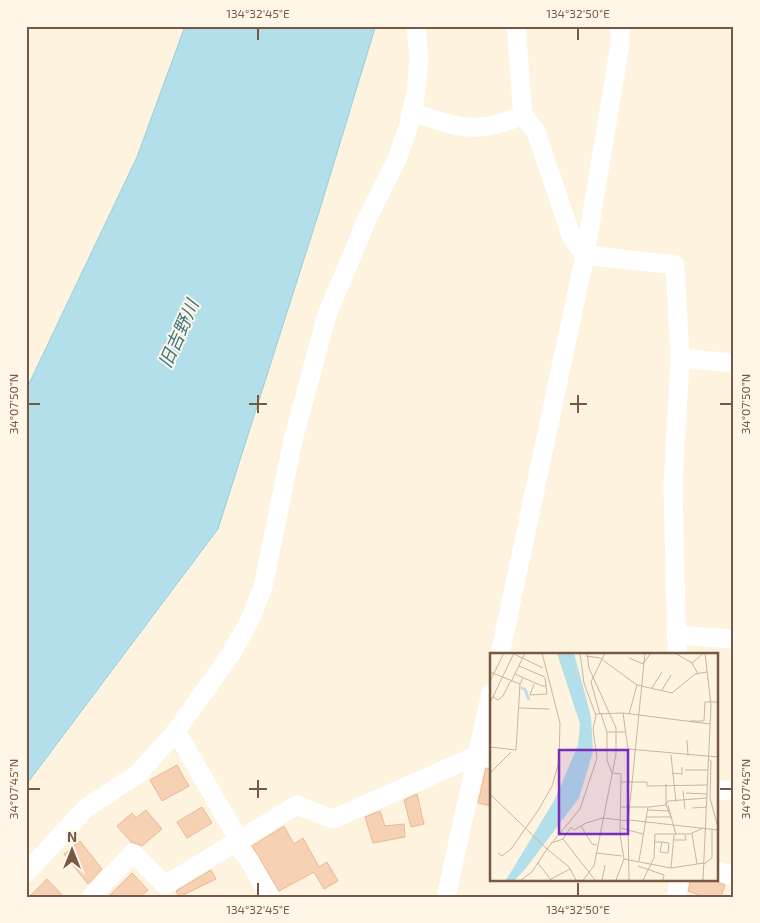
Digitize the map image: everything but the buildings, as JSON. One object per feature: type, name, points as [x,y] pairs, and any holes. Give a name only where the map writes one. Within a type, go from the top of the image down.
[{"type":"street","points":[[26,873],[86,808],[138,773],[176,731],[231,654],[256,603],[263,586],[292,440],[327,315],[367,219],[397,159],[412,112],[419,59],[416,26]]},
{"type":"street","points":[[516,26],[523,115],[536,132],[572,238],[585,255],[675,265],[680,358],[673,486],[677,653]]},
{"type":"street","points":[[500,653],[585,255],[620,44],[620,26]]},
{"type":"street","points":[[412,112],[465,129],[498,126],[523,115]]},
{"type":"street","points":[[680,358],[734,363]]},
{"type":"street","points":[[677,635],[734,639]]},
{"type":"street","points":[[446,897],[485,756],[490,704]]},
{"type":"street","points":[[176,731],[270,897]]},
{"type":"street","points":[[90,897],[132,854],[165,885],[238,843],[297,805],[333,819],[485,756]]},
{"type":"street","points":[[718,791],[734,789]]},
{"type":"street","points":[[718,872],[734,876]]},
{"type":"street","points":[[676,897],[679,880]]},
{"type":"water","name":"旧吉野川","points":[[185,26],[375,28],[319,212],[218,529],[26,785],[26,390],[137,157]]}]
